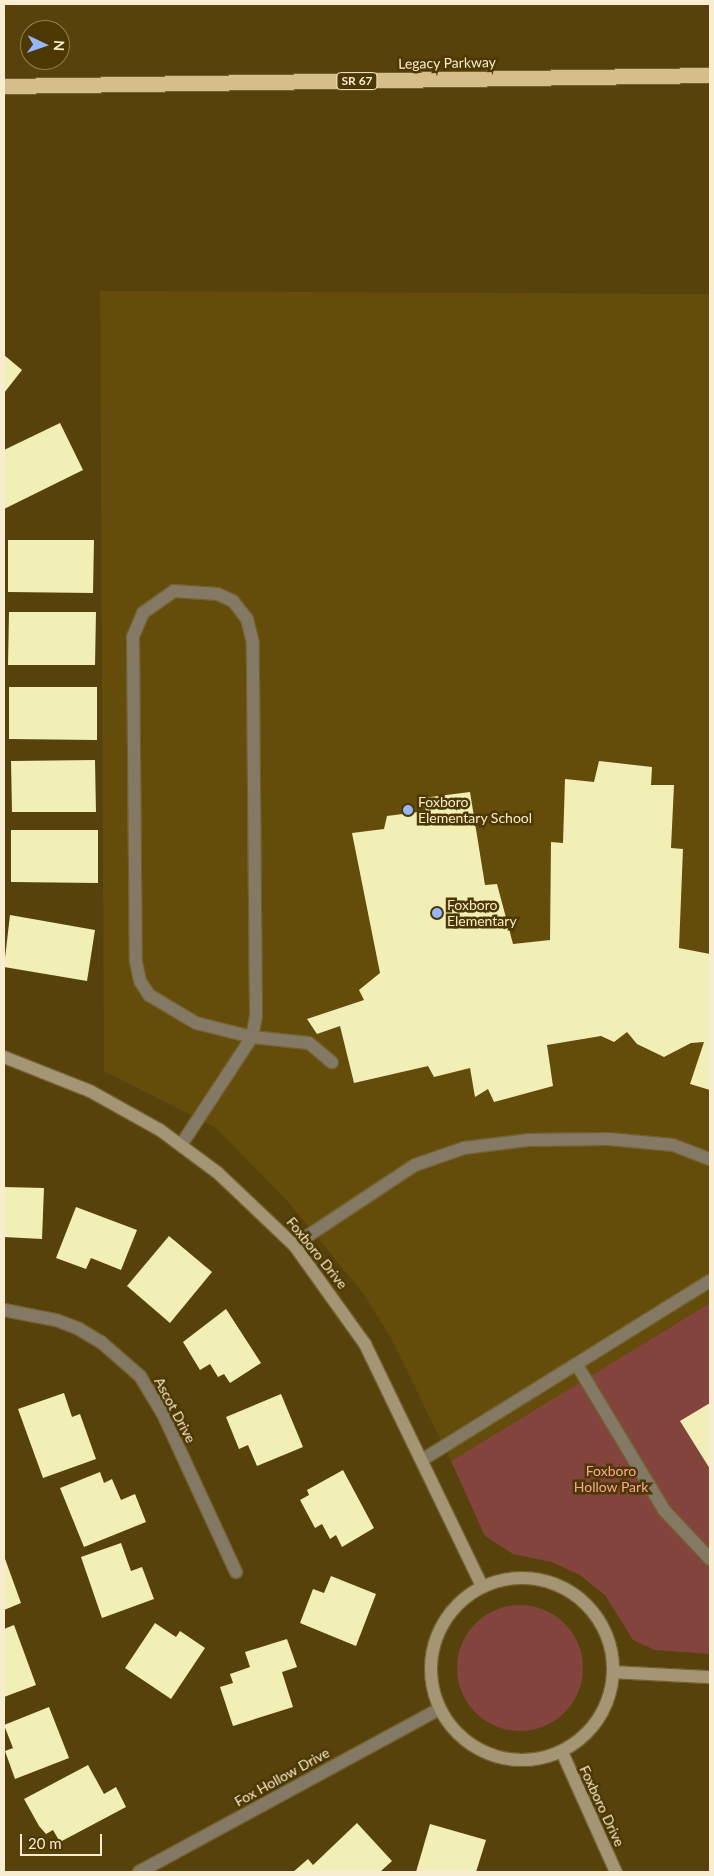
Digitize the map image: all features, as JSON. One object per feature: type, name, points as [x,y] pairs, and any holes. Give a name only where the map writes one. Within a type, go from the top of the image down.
[{"type":"highway","name":"Legacy Parkway","points":[[4,86],[710,75]]},
{"type":"street","points":[[181,1145],[252,1037],[256,1017],[253,643],[247,619],[232,601],[217,594],[174,591],[143,613],[133,637],[136,962],[149,995],[196,1023],[252,1037],[308,1043],[332,1062]]},
{"type":"street","name":"Foxboro Drive","points":[[4,1057],[90,1091],[181,1145],[253,1203],[294,1245],[364,1344],[482,1586]]},
{"type":"street","points":[[294,1245],[414,1165],[464,1148],[528,1140],[609,1139],[673,1145],[710,1159]]},
{"type":"street","points":[[422,1460],[710,1281]]},
{"type":"street","name":"Ascot Drive","points":[[4,1310],[56,1320],[79,1330],[101,1342],[140,1376],[163,1414],[236,1572]]},
{"type":"street","points":[[577,1365],[664,1510],[710,1559]]},
{"type":"street","points":[[532,1578],[572,1592],[601,1623],[609,1639],[613,1672],[610,1692],[592,1728],[562,1752],[515,1761],[491,1756],[470,1746],[440,1709],[430,1670],[439,1629],[455,1607],[482,1586],[532,1578]]},
{"type":"street","points":[[613,1672],[710,1677]]},
{"type":"street","name":"Fox Hollow Drive","points":[[139,1872],[440,1709]]},
{"type":"street","name":"Foxboro Drive","points":[[562,1752],[616,1872]]},
{"type":"shaded area","name":"Foxboro Elementary School","points":[[100,291],[710,294],[710,1303],[451,1461],[391,1338],[363,1293],[289,1203],[216,1128],[104,1071]]},
{"type":"green space","name":"Foxboro Hollow Park","points":[[710,1303],[710,1654],[655,1650],[633,1640],[605,1595],[580,1575],[552,1562],[513,1554],[485,1536],[451,1461]]},
{"type":"green space","points":[[520,1605],[544,1610],[555,1615],[565,1623],[573,1633],[578,1644],[583,1668],[578,1692],[573,1703],[565,1713],[555,1721],[544,1726],[520,1731],[496,1726],[485,1721],[475,1713],[467,1703],[462,1692],[457,1668],[462,1644],[467,1633],[475,1623],[485,1615],[496,1610]]},
{"type":"building","points":[[4,355],[22,370],[4,393]]},
{"type":"building","points":[[60,423],[83,470],[4,509],[4,450]]},
{"type":"building","points":[[8,540],[94,540],[93,593],[8,592]]},
{"type":"building","points":[[9,612],[96,612],[95,665],[8,665]]},
{"type":"building","points":[[9,687],[97,687],[97,740],[9,739]]},
{"type":"building","points":[[95,760],[96,812],[12,812],[11,761]]},
{"type":"building","name":"Foxboro Elementary","points":[[599,761],[652,767],[651,785],[674,785],[671,848],[683,849],[679,948],[710,954],[710,1090],[690,1084],[704,1042],[691,1043],[664,1057],[637,1044],[627,1032],[614,1042],[601,1036],[547,1045],[553,1086],[494,1102],[488,1089],[475,1097],[470,1068],[434,1077],[428,1066],[354,1083],[340,1026],[317,1034],[307,1019],[364,1000],[359,990],[380,973],[352,833],[384,829],[387,816],[426,811],[423,798],[470,792],[485,885],[497,884],[513,944],[550,940],[551,842],[563,843],[565,779],[594,782]]},
{"type":"building","points":[[11,830],[98,830],[98,883],[11,882]]},
{"type":"building","points":[[10,915],[95,930],[87,981],[4,967]]},
{"type":"building","points":[[4,1187],[44,1188],[42,1239],[4,1237]]},
{"type":"building","points":[[76,1207],[137,1230],[121,1270],[91,1258],[86,1269],[56,1258]]},
{"type":"building","points":[[169,1236],[212,1272],[170,1323],[127,1286]]},
{"type":"building","points":[[226,1309],[261,1363],[230,1383],[224,1374],[218,1377],[210,1364],[200,1370],[183,1342]]},
{"type":"building","points":[[64,1393],[72,1417],[80,1414],[96,1459],[43,1478],[18,1409]]},
{"type":"building","points":[[281,1394],[303,1447],[257,1466],[248,1445],[239,1449],[226,1417]]},
{"type":"building","points":[[710,1403],[710,1469],[680,1421]]},
{"type":"building","points":[[343,1470],[374,1528],[342,1547],[336,1535],[330,1539],[322,1524],[315,1528],[300,1500],[309,1495],[307,1490]]},
{"type":"building","points":[[100,1472],[104,1483],[112,1479],[121,1500],[135,1494],[146,1522],[84,1547],[60,1488]]},
{"type":"building","points":[[121,1543],[131,1571],[142,1567],[154,1599],[102,1618],[81,1557]]},
{"type":"building","points":[[4,1556],[21,1603],[4,1610]]},
{"type":"building","points":[[331,1576],[376,1594],[356,1646],[300,1623],[313,1589],[324,1593]]},
{"type":"building","points":[[155,1623],[176,1637],[180,1631],[205,1648],[171,1699],[125,1668]]},
{"type":"building","points":[[14,1625],[36,1685],[4,1697],[4,1629]]},
{"type":"building","points":[[287,1639],[297,1667],[282,1672],[293,1707],[233,1726],[220,1687],[233,1683],[230,1674],[250,1667],[245,1652]]},
{"type":"building","points":[[49,1707],[69,1758],[15,1779],[5,1751],[13,1748],[4,1725]]},
{"type":"building","points":[[88,1765],[104,1794],[116,1787],[126,1807],[60,1842],[53,1830],[46,1834],[39,1826],[24,1799]]},
{"type":"building","points":[[357,1823],[392,1861],[380,1872],[293,1872],[308,1859],[313,1865]]},
{"type":"building","points":[[430,1824],[486,1840],[476,1872],[416,1872]]},
{"type":"place","name":"Foxboro Elementary School","points":[[408,810]]},
{"type":"place","name":"Foxboro Elementary","points":[[437,913]]}]
